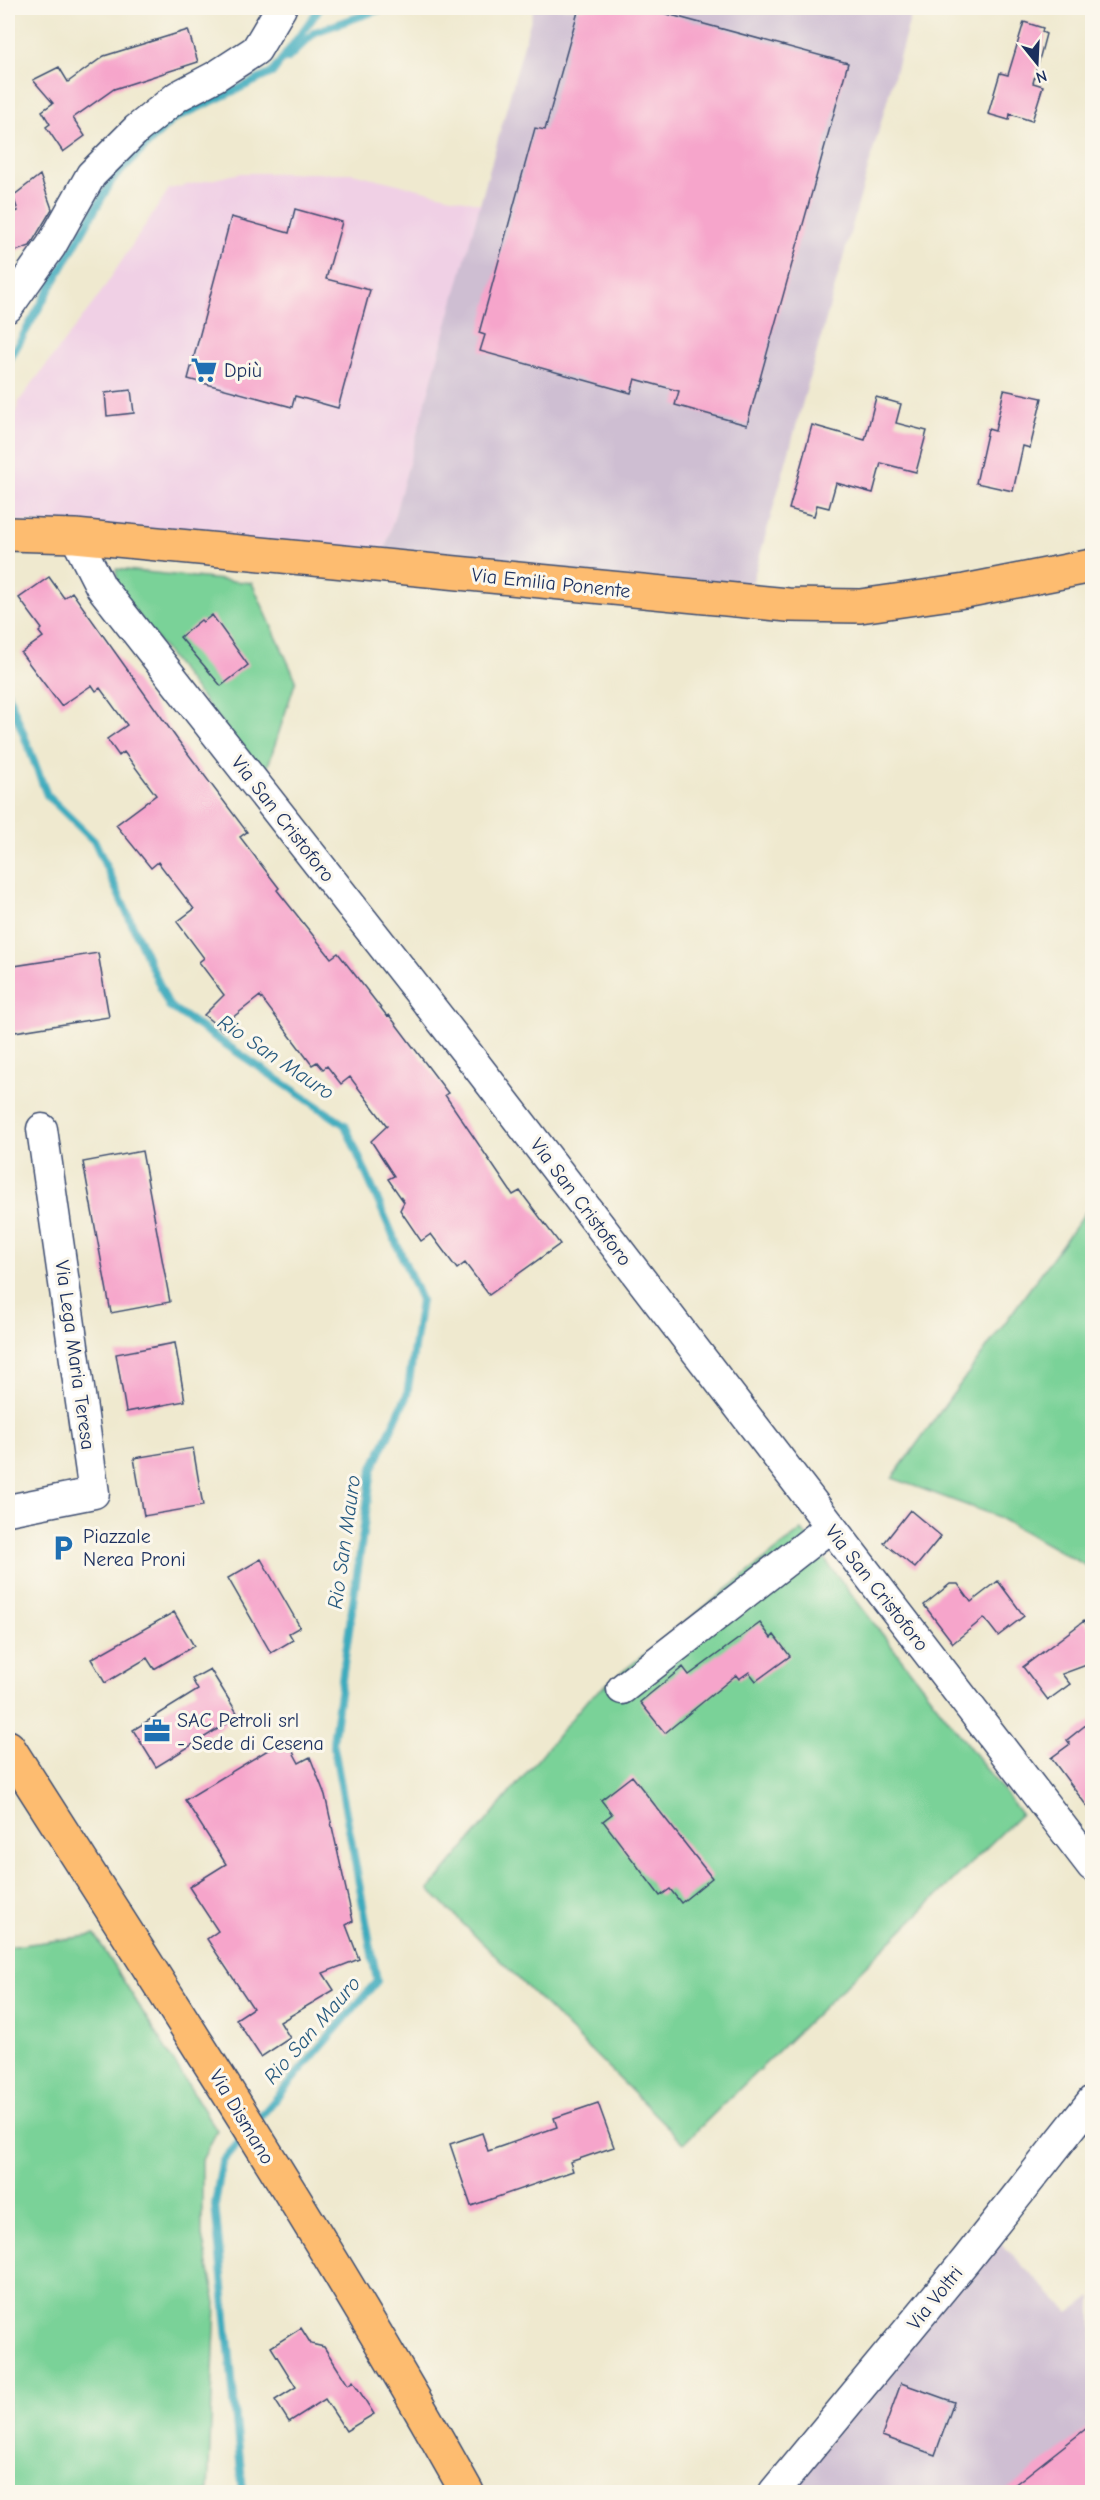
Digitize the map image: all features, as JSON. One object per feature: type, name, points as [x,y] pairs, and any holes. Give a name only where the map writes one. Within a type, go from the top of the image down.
[{"type":"main road","name":"Via Emilia Ponente","points":[[10,534],[75,536],[788,605],[860,606],[965,591],[1092,566]]},
{"type":"main road","name":"Via Dismano","points":[[8,1747],[237,2106],[415,2400],[467,2493]]},
{"type":"street","points":[[8,307],[51,246],[91,175],[137,129],[178,96],[216,76],[256,50],[281,8]]},
{"type":"street","name":"Via San Cristoforo","points":[[75,536],[101,587],[470,1057],[1092,1866]]},
{"type":"street","name":"Via Lega Maria Teresa","points":[[8,1510],[94,1493],[42,1129]]},
{"type":"street","points":[[622,1689],[830,1527]]},
{"type":"street","name":"Via Voltri","points":[[774,2493],[966,2260],[1092,2101]]},
{"type":"shaded area","points":[[534,8],[913,8],[750,591],[384,554]]},
{"type":"shaded area","points":[[241,173],[352,173],[481,204],[384,554],[8,520],[8,440],[19,401],[98,297],[169,189]]},
{"type":"shaded area","points":[[995,2238],[1069,2313],[1092,2296],[1092,2492],[788,2492]]},
{"type":"green space","points":[[116,569],[252,583],[296,680],[264,778],[118,589]]},
{"type":"green space","points":[[1092,1203],[1092,1569],[996,1516],[892,1478]]},
{"type":"green space","points":[[802,1530],[1021,1814],[684,2143],[429,1890],[588,1699]]},
{"type":"green space","points":[[95,1935],[217,2131],[202,2160],[202,2236],[216,2303],[208,2492],[8,2492],[8,1947]]},
{"type":"building","points":[[579,8],[645,8],[848,63],[747,425],[675,405],[679,391],[635,379],[631,393],[480,351],[485,335],[479,333],[535,128],[545,130]]},
{"type":"building","points":[[1024,22],[1043,28],[1042,32],[1046,34],[1033,83],[1043,86],[1032,121],[1010,114],[1009,120],[988,114],[1000,73],[1008,75]]},
{"type":"building","points":[[188,30],[198,62],[114,89],[73,118],[85,136],[63,152],[46,127],[50,124],[42,111],[53,103],[33,80],[59,67],[68,82],[104,56]]},
{"type":"building","points":[[40,175],[52,209],[30,246],[16,251],[8,225],[8,215],[18,211],[13,196]]},
{"type":"building","points":[[295,209],[342,222],[326,279],[370,290],[338,408],[295,396],[292,407],[188,379],[231,217],[289,233]]},
{"type":"building","points":[[131,390],[134,413],[107,416],[105,393]]},
{"type":"building","points":[[1004,390],[1042,398],[1030,448],[1023,446],[1013,491],[976,483],[988,429],[995,431]]},
{"type":"building","points":[[876,397],[901,404],[896,423],[927,431],[916,472],[881,463],[873,493],[836,483],[829,508],[817,505],[814,516],[789,509],[812,425],[865,440]]},
{"type":"building","points":[[49,577],[64,598],[72,592],[247,832],[240,837],[279,888],[277,890],[331,958],[338,953],[387,1016],[389,1015],[448,1093],[445,1095],[513,1195],[520,1191],[560,1244],[489,1295],[465,1263],[457,1269],[431,1234],[421,1241],[400,1210],[404,1202],[388,1179],[394,1176],[371,1141],[387,1126],[350,1077],[341,1084],[327,1066],[323,1069],[317,1062],[312,1065],[260,996],[232,1018],[222,1030],[204,1015],[224,995],[199,962],[204,958],[177,922],[194,909],[158,862],[151,868],[116,825],[156,795],[124,752],[119,756],[107,739],[127,725],[100,688],[96,691],[92,685],[61,706],[21,653],[43,637],[39,632],[42,629],[19,598]]},
{"type":"building","points":[[212,615],[248,665],[221,686],[180,637],[201,620],[203,622]]},
{"type":"building","points":[[98,953],[109,1017],[8,1033],[8,967]]},
{"type":"building","points":[[142,1151],[170,1302],[111,1313],[83,1162]]},
{"type":"building","points":[[175,1343],[185,1401],[126,1412],[116,1354]]},
{"type":"building","points":[[193,1448],[203,1506],[144,1516],[134,1458]]},
{"type":"building","points":[[910,1510],[941,1536],[915,1568],[884,1543]]},
{"type":"building","points":[[261,1559],[300,1627],[289,1633],[293,1640],[271,1653],[228,1578]]},
{"type":"building","points":[[998,1581],[1024,1616],[998,1636],[984,1618],[953,1643],[924,1605],[950,1584],[958,1584],[971,1602]]},
{"type":"building","points":[[174,1612],[194,1646],[154,1669],[147,1658],[105,1683],[91,1659]]},
{"type":"building","points":[[1084,1621],[1092,1632],[1092,1663],[1062,1674],[1070,1684],[1048,1700],[1023,1667]]},
{"type":"building","points":[[760,1623],[771,1638],[774,1635],[790,1656],[756,1681],[749,1672],[739,1679],[736,1675],[665,1733],[640,1702],[683,1667],[689,1675]]},
{"type":"building","points":[[210,1669],[239,1716],[156,1767],[133,1730],[198,1690],[192,1679]]},
{"type":"building","points":[[1092,1720],[1092,1813],[1051,1758],[1070,1744],[1067,1740]]},
{"type":"building","points":[[286,1739],[299,1763],[310,1757],[325,1795],[353,1921],[346,1925],[359,1959],[323,1973],[334,1990],[280,2022],[290,2038],[261,2057],[236,2019],[253,2008],[207,1939],[218,1931],[189,1887],[226,1864],[185,1800]]},
{"type":"building","points":[[632,1776],[712,1878],[681,1903],[670,1889],[660,1896],[603,1821],[612,1814],[601,1800]]},
{"type":"building","points":[[598,2103],[614,2147],[570,2162],[573,2171],[471,2206],[450,2144],[482,2133],[488,2151],[557,2127],[554,2118]]},
{"type":"building","points":[[301,2328],[311,2344],[324,2347],[348,2385],[353,2381],[374,2414],[346,2431],[325,2399],[289,2422],[275,2400],[296,2387],[271,2347]]},
{"type":"building","points":[[901,2383],[954,2402],[935,2455],[882,2436]]},
{"type":"building","points":[[1092,2424],[1092,2493],[1004,2493]]},
{"type":"waterway","name":"Rio San Mauro","points":[[8,362],[112,180],[172,120],[272,73],[320,8]]},
{"type":"waterway","points":[[287,59],[315,32],[384,8]]},
{"type":"waterway","name":"Rio San Mauro","points":[[8,694],[47,795],[95,842],[169,1006],[345,1125],[421,1300],[407,1395],[372,1470],[333,1742],[377,1981],[255,2123]]},
{"type":"waterway","name":"Rio San Mauro","points":[[243,2492],[215,2205],[222,2162],[246,2134]]},
{"type":"place","name":"Dpiù","points":[[204,370]]},
{"type":"place","name":"Piazzale Nerea Proni","points":[[63,1548]]},
{"type":"place","name":"SAC Petroli srl - Sede di Cesena","points":[[157,1731]]}]
